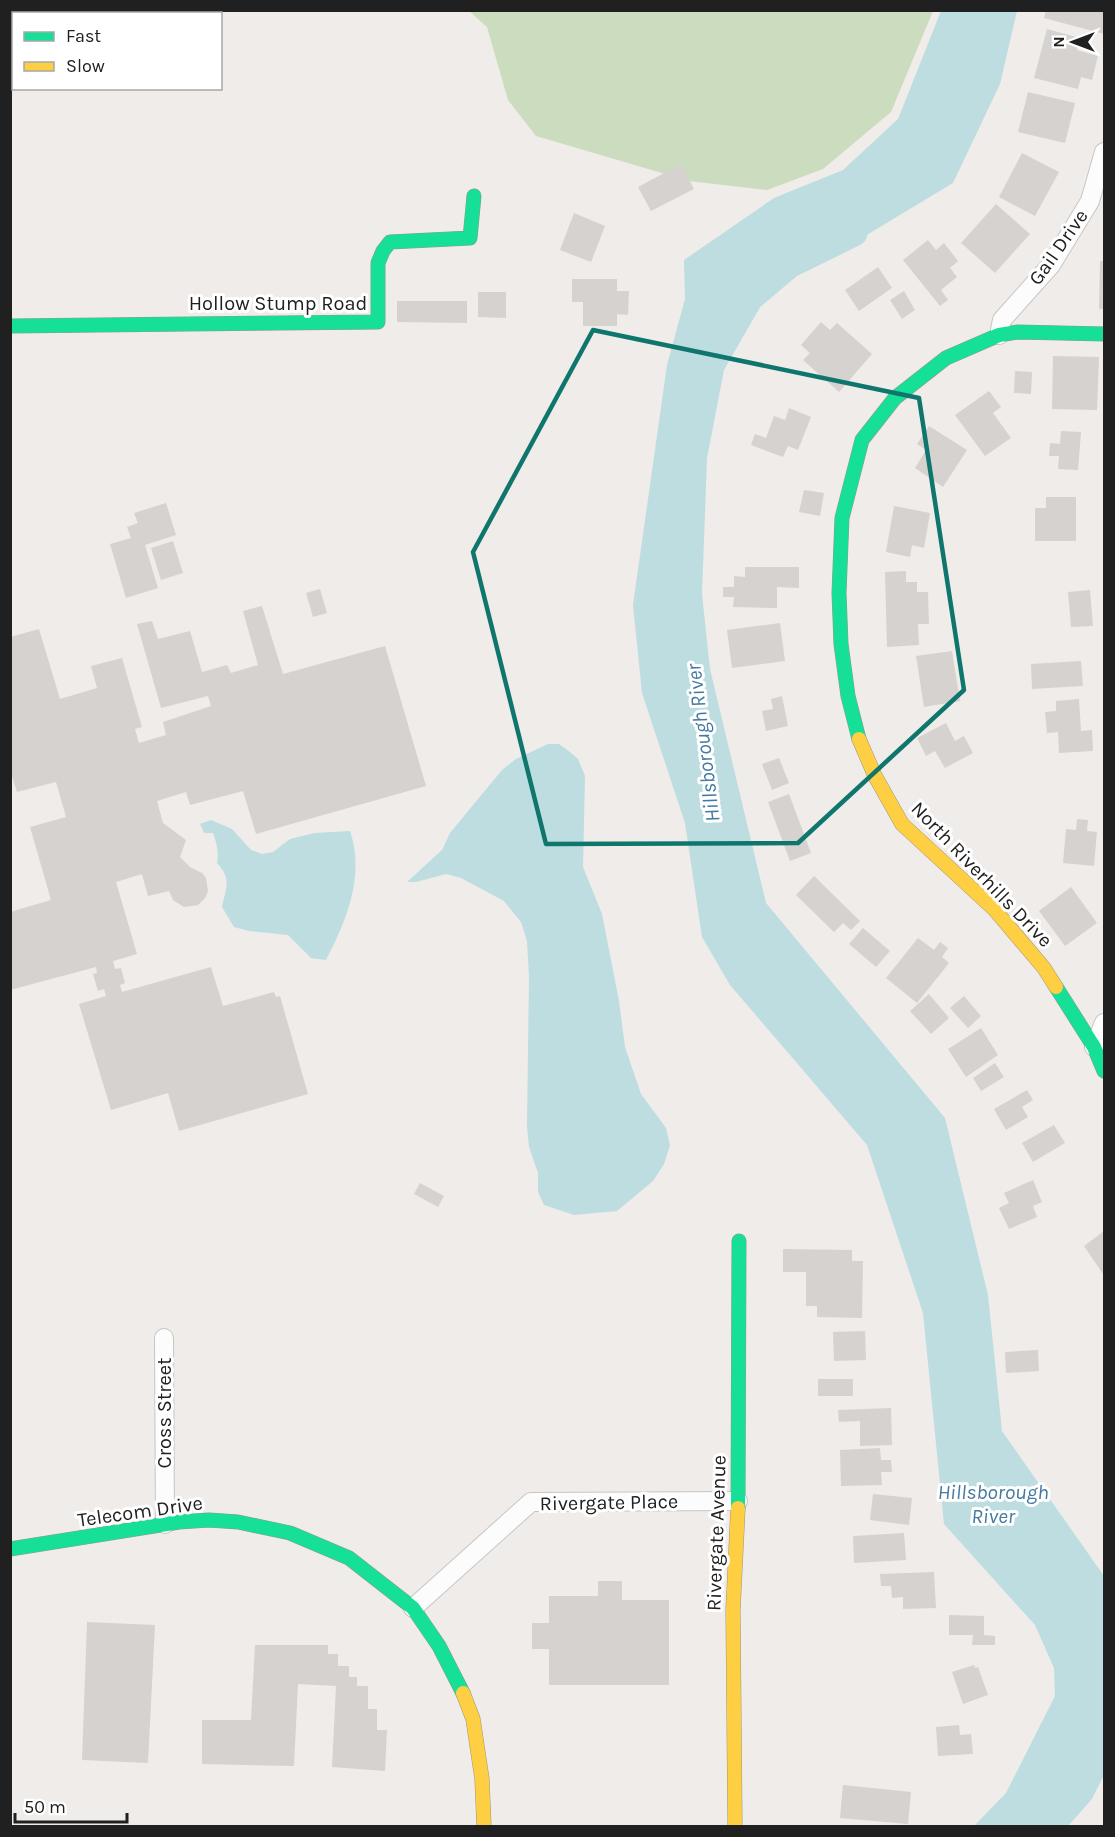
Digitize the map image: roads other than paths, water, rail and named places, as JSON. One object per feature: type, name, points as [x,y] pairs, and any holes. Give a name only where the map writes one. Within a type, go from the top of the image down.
[{"type":"street","name":"Gail Drive","points":[[999,334],[1002,320],[1051,264],[1090,201],[1104,152]]},
{"type":"street","name":"Hollow Stump Road","points":[[10,326],[378,322],[378,263],[383,251],[390,243],[470,238],[474,196]]},
{"type":"street","name":"North Riverhills Drive","points":[[1104,334],[1017,332],[999,334],[946,358],[895,398],[862,440],[842,518],[839,593],[841,644],[848,696],[860,742],[875,776],[902,824],[994,909],[1044,968],[1094,1047],[1104,1071]]},
{"type":"street","points":[[1094,1047],[1104,1023]]},
{"type":"street","name":"Rivergate Avenue","points":[[735,1827],[733,1610],[738,1501],[739,1241]]},
{"type":"street","name":"Cross Street","points":[[164,1338],[165,1524]]},
{"type":"street","name":"Rivergate Place","points":[[413,1608],[531,1502],[738,1501]]},
{"type":"street","name":"Telecom Drive","points":[[10,1549],[165,1524],[209,1520],[238,1521],[290,1533],[349,1558],[413,1608],[439,1646],[459,1683],[473,1719],[482,1779],[484,1827]]},
{"type":"water","name":"Hillsborough River","points":[[941,11],[1017,11],[1000,84],[953,183],[850,245],[791,253],[724,370],[707,458],[702,594],[710,669],[766,903],[945,1118],[988,1295],[1002,1431],[1104,1576],[1104,1775],[1092,1799],[1068,1826],[974,1826],[1006,1793],[1055,1696],[1054,1668],[1035,1625],[944,1524],[923,1313],[867,1145],[730,985],[702,937],[685,823],[642,693],[633,605],[667,365],[685,299],[684,260],[774,198],[843,170],[898,119]]},
{"type":"water","points":[[548,744],[559,744],[570,752],[578,759],[585,776],[583,867],[602,914],[619,1001],[625,1047],[641,1094],[666,1128],[670,1145],[664,1164],[653,1181],[617,1211],[574,1215],[544,1205],[538,1192],[538,1173],[529,1147],[527,1126],[529,977],[527,941],[521,922],[504,901],[461,878],[446,874],[416,882],[407,882],[442,850],[450,833],[502,770],[516,759]]},
{"type":"water","points":[[211,820],[232,829],[251,850],[262,854],[273,852],[290,839],[315,833],[350,831],[356,864],[355,881],[347,913],[326,960],[311,958],[288,935],[234,927],[222,907],[226,879],[217,863],[217,844],[213,833],[204,833],[200,824]]},
{"type":"waterway","name":"Hillsborough River","points":[[750,298],[789,265],[854,233]]}]
